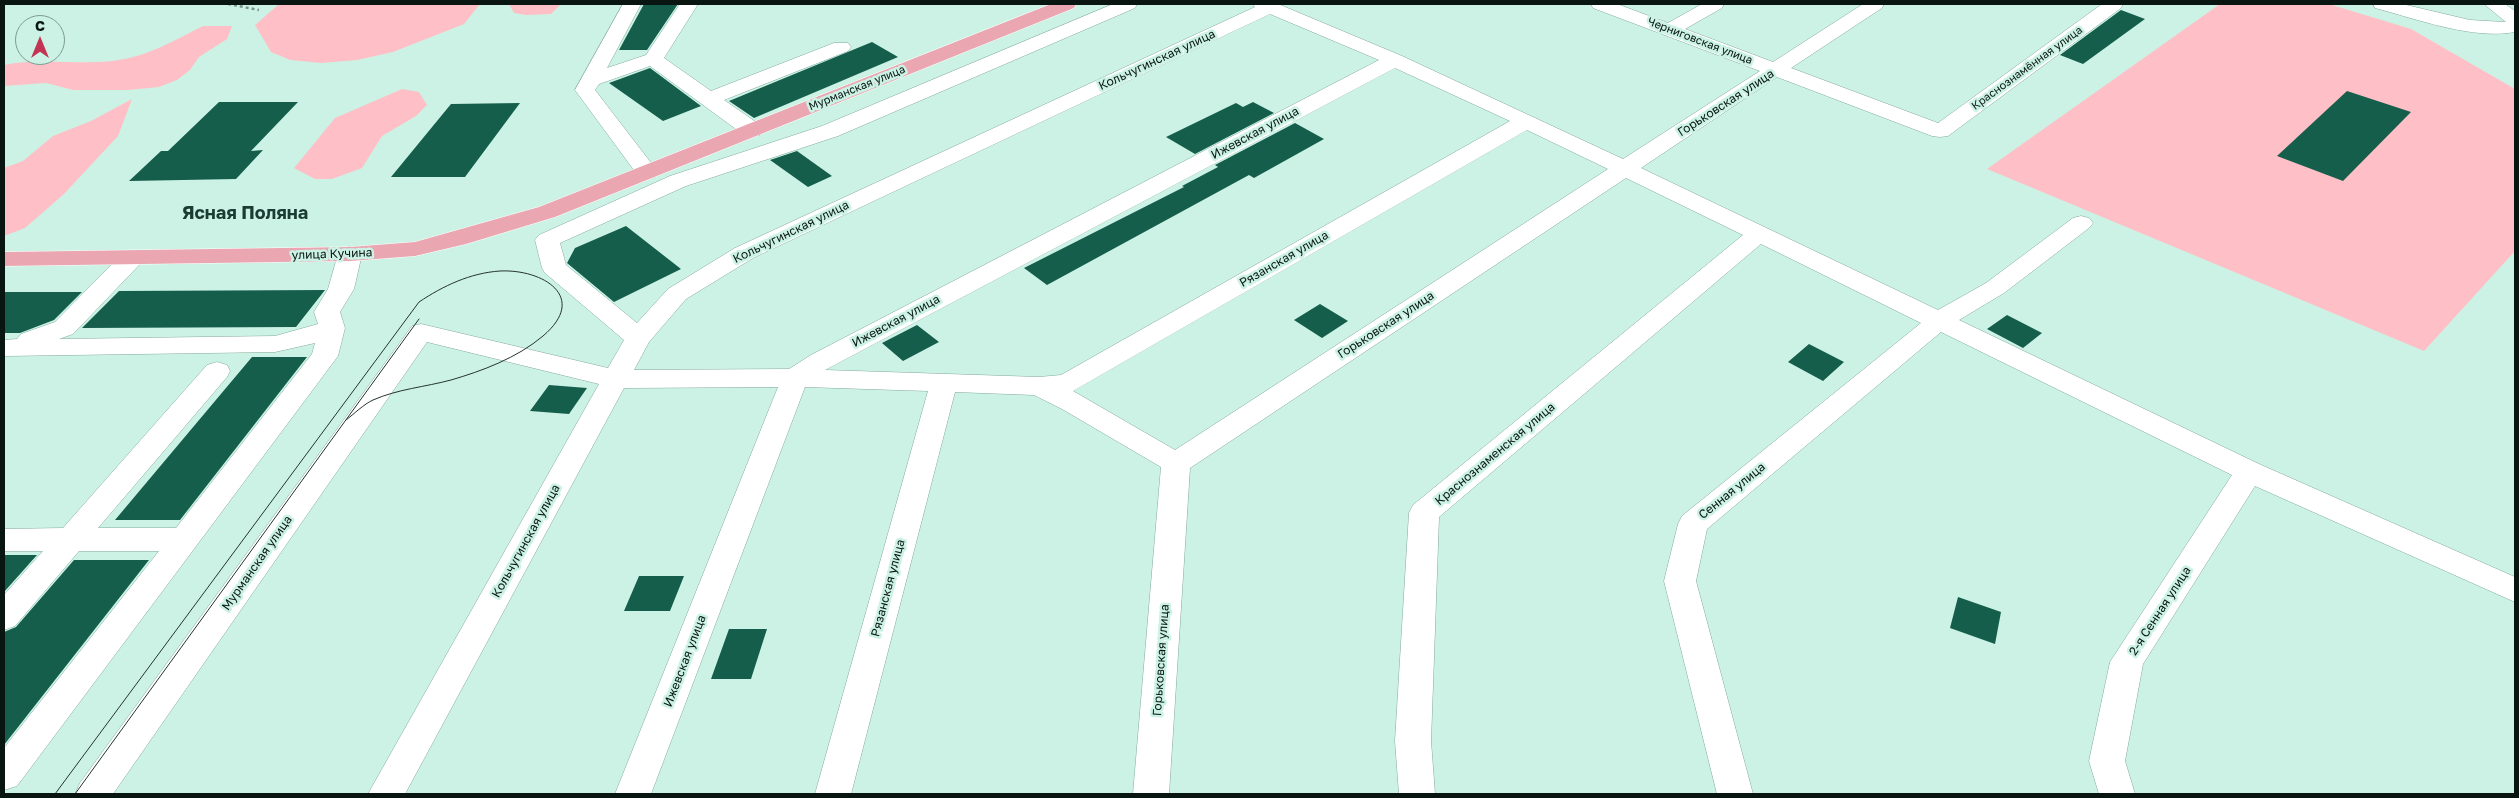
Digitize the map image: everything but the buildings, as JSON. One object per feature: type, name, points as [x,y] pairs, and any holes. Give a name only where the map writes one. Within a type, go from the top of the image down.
[{"type":"main road","name":"Мурманская улица","points":[[647,172],[1067,4]]},
{"type":"main road","name":"улица Кучина","points":[[4,259],[350,254],[415,249],[458,239],[547,212],[647,172]]},
{"type":"street","points":[[632,4],[585,90],[647,172]]},
{"type":"street","points":[[590,80],[653,59],[689,4]]},
{"type":"street","points":[[638,338],[554,268],[546,240],[678,181],[830,131],[1128,4]]},
{"type":"street","name":"Черниговская улица","points":[[1600,4],[1671,29],[1775,71],[1940,131]]},
{"type":"street","points":[[1671,29],[1715,4]]},
{"type":"street","name":"Горьковская улица","points":[[1151,794],[1176,463],[1875,4]]},
{"type":"street","name":"Краснознамённая улица","points":[[1940,131],[2114,4]]},
{"type":"street","points":[[2382,4],[2437,19],[2470,25],[2508,16]]},
{"type":"street","points":[[1266,6],[1395,60],[1526,121],[2249,471],[2515,590]]},
{"type":"street","name":"Кольчугинская улица","points":[[386,794],[638,338],[677,294],[744,253],[1266,6]]},
{"type":"street","points":[[708,99],[841,47]]},
{"type":"street","points":[[653,59],[752,130]]},
{"type":"street","name":"Ижевская улица","points":[[633,794],[795,378],[820,361],[1395,60]]},
{"type":"street","name":"Рязанская улица","points":[[421,332],[615,379],[795,378],[1038,386],[1067,384],[1526,121]]},
{"type":"street","name":"Сенная улица","points":[[1735,794],[1680,581],[1693,524],[1940,320],[1995,288],[2081,223]]},
{"type":"street","name":"Краснознаменская улица","points":[[1417,794],[1413,741],[1424,513],[1759,234]]},
{"type":"street","points":[[4,775],[324,356],[332,328],[328,312],[341,289],[350,254]]},
{"type":"street","points":[[4,349],[64,328],[132,258]]},
{"type":"street","points":[[4,349],[275,344],[332,328]]},
{"type":"street","name":"Мурманская улица","points":[[93,794],[421,332]]},
{"type":"street","points":[[4,617],[217,371]]},
{"type":"street","name":"Рязанская улица","points":[[832,794],[944,383]]},
{"type":"street","points":[[1038,386],[1072,402],[1176,463]]},
{"type":"street","name":"2-я Сенная улица","points":[[2116,794],[2107,761],[2127,662],[2249,471]]},
{"type":"street","points":[[4,540],[185,539]]},
{"type":"path","points":[[228,4],[259,10]]},
{"type":"shaded area","points":[[279,4],[480,4],[464,24],[393,52],[357,60],[321,63],[290,60],[271,52],[255,25]]},
{"type":"shaded area","points":[[509,4],[561,4],[551,14],[526,15],[514,13]]},
{"type":"shaded area","points":[[2220,4],[2332,5],[2411,29],[2515,89],[2515,251],[2424,351],[1987,169]]},
{"type":"shaded area","points":[[203,26],[232,26],[227,39],[199,57],[190,70],[177,80],[159,87],[128,90],[73,90],[46,83],[4,86],[4,65],[65,65],[65,62],[114,61],[139,55],[176,40]]},
{"type":"shaded area","points":[[402,89],[419,92],[427,105],[416,116],[382,136],[362,168],[332,179],[315,179],[294,168],[335,118]]},
{"type":"shaded area","points":[[132,99],[118,136],[64,194],[25,228],[4,236],[4,168],[23,161],[53,136],[91,121]]},
{"type":"tram line","points":[[55,794],[419,302],[457,281],[478,274],[500,271],[516,272],[545,280],[555,288],[561,298],[562,309],[556,322],[543,336],[522,351],[499,363],[463,376],[382,396],[366,404],[346,420]]},
{"type":"tram line","points":[[75,794],[419,319]]},
{"type":"district","name":"Ясная Поляна","points":[[245,213]]}]
